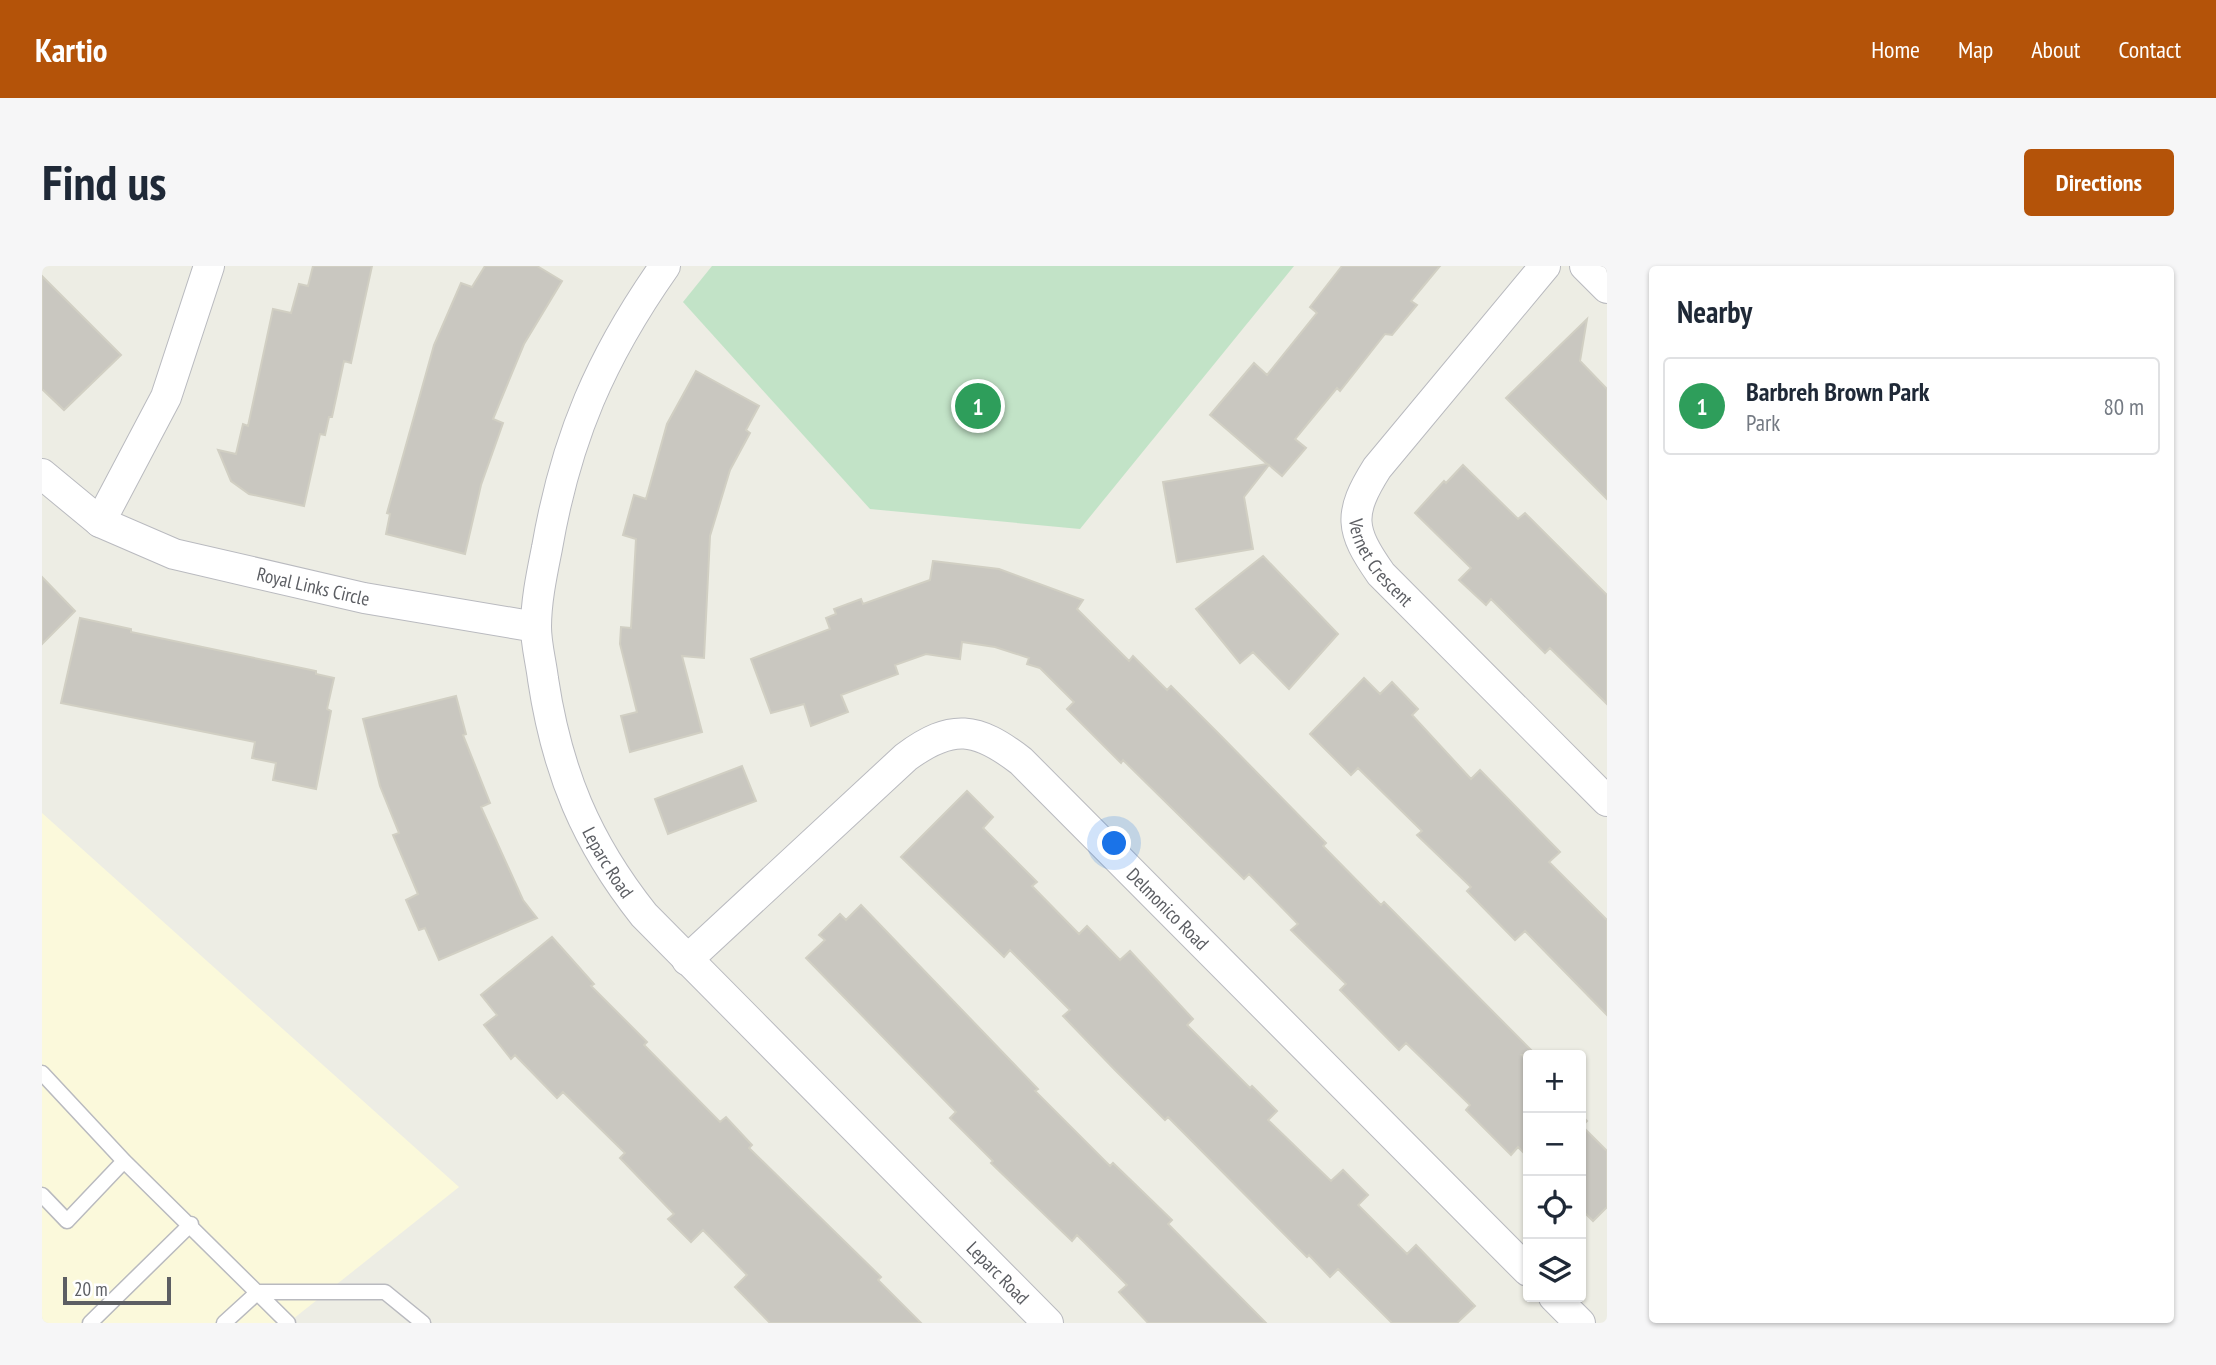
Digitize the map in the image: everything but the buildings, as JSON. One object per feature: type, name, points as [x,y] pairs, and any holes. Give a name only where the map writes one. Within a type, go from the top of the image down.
[{"type":"street","points":[[100,522],[166,397],[209,266]]},
{"type":"street","name":"Leparc Road","points":[[665,266],[632,312],[606,359],[579,422],[554,509],[536,627],[547,704],[563,772],[579,813],[624,890],[687,960],[1048,1323]]},
{"type":"street","name":"Vernet Crescent","points":[[1545,266],[1377,468],[1359,496],[1354,520],[1361,546],[1381,574],[1607,801]]},
{"type":"street","points":[[1585,266],[1607,288]]},
{"type":"street","name":"Royal Links Circle","points":[[42,474],[100,522],[174,554],[364,598],[536,627]]},
{"type":"street","name":"Delmonico Road","points":[[687,960],[916,749],[944,736],[969,734],[993,740],[1021,761],[1523,1266]]},
{"type":"street","points":[[1559,1302],[1580,1323]]},
{"type":"lane","points":[[42,1073],[124,1161],[191,1224],[288,1323]]},
{"type":"lane","points":[[42,1195],[67,1221],[124,1161]]},
{"type":"lane","points":[[90,1323],[191,1224]]},
{"type":"lane","points":[[224,1323],[258,1292],[385,1292],[423,1323]]},
{"type":"shaded area","points":[[42,813],[459,1187],[288,1323],[42,1323]]},
{"type":"green space","points":[[712,266],[1294,266],[1080,529],[870,509],[683,302]]},
{"type":"place","name":"Barbreh Brown Park","points":[[978,406]]}]
